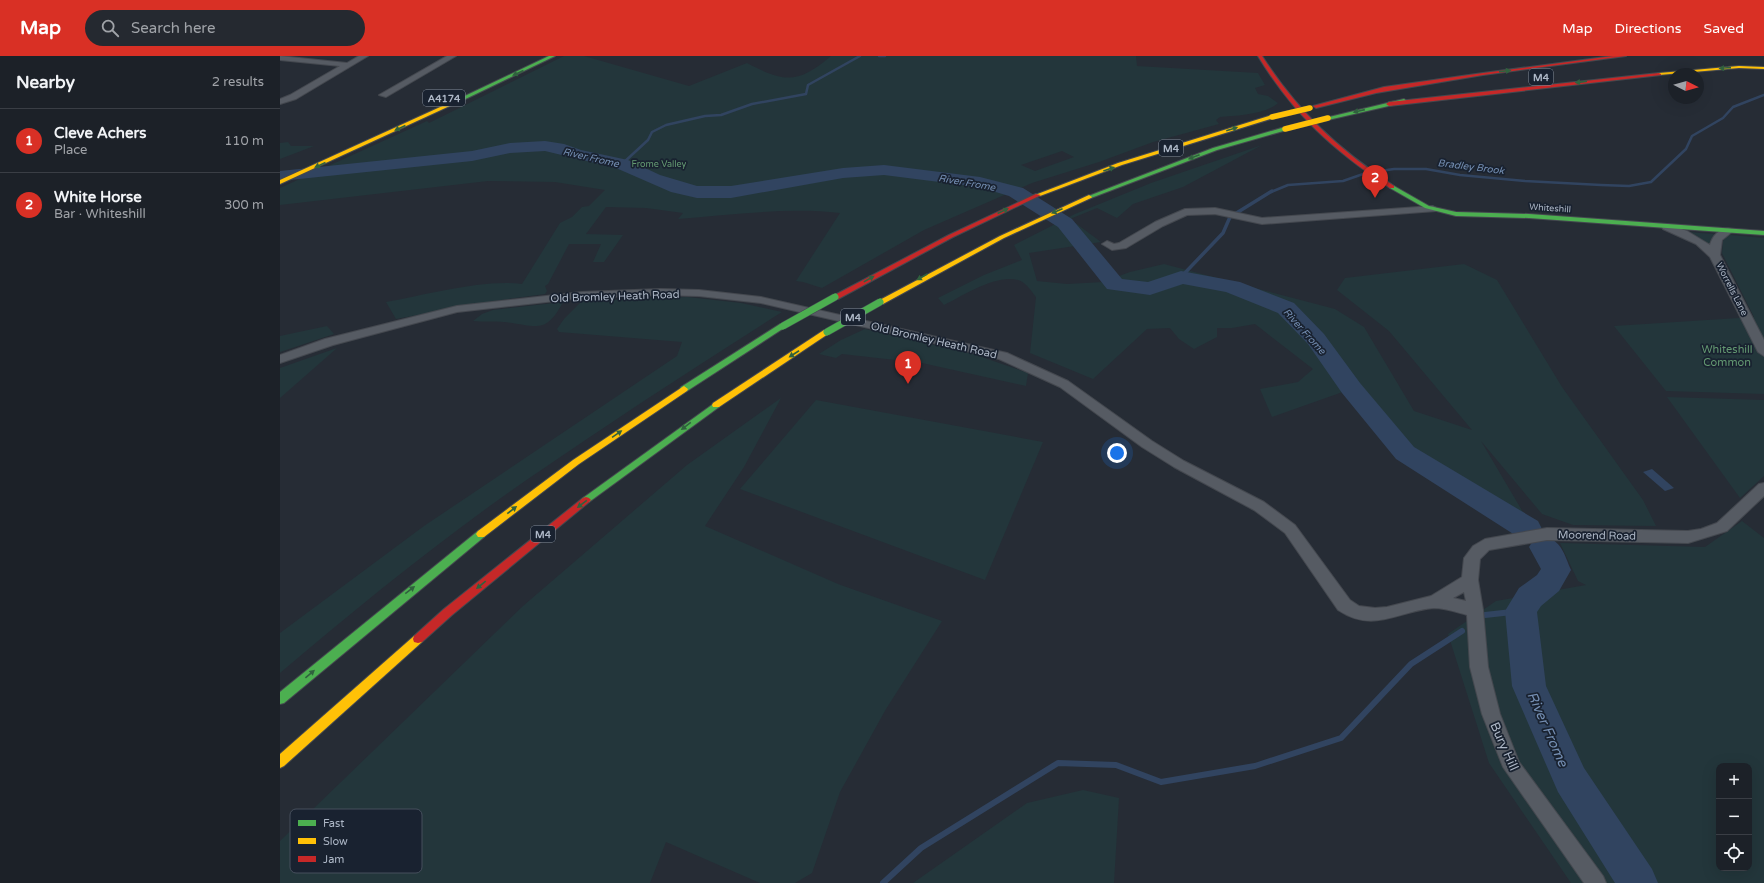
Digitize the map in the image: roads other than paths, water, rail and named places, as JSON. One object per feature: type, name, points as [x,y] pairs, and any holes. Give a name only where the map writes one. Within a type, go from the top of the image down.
[{"type":"main road","name":"A4174","points":[[280,172],[356,140],[531,56]]},
{"type":"main road","name":"A4174","points":[[280,182],[381,137],[553,56]]},
{"type":"main road","name":"Whiteshill","points":[[1260,56],[1272,78],[1301,116],[1328,142],[1357,164],[1382,180],[1419,203],[1433,209],[1456,214],[1528,216],[1764,233]]},
{"type":"main road","name":"M4","points":[[1370,92],[1483,74],[1624,56]]},
{"type":"main road","points":[[1754,58],[1764,62]]},
{"type":"main road","name":"M4","points":[[280,699],[407,592],[548,483],[678,392],[783,326],[907,258],[968,228],[1072,182],[1200,138],[1272,117],[1434,76],[1511,61]]},
{"type":"main road","name":"M4","points":[[1569,73],[1630,64]]},
{"type":"main road","name":"M4","points":[[1389,104],[1620,77],[1732,68],[1764,68]]},
{"type":"main road","name":"M4","points":[[280,762],[448,612],[572,510],[712,407],[827,332],[938,268],[994,240],[1093,195],[1215,149],[1328,118],[1389,104],[1515,80]]},
{"type":"street","points":[[280,102],[293,97],[364,56]]},
{"type":"street","points":[[383,92],[392,90],[452,56]]},
{"type":"street","points":[[280,58],[348,65]]},
{"type":"street","points":[[1107,244],[1112,246],[1122,246],[1159,224],[1184,212],[1201,211],[1234,214],[1262,221],[1433,209]]},
{"type":"street","name":"Worrells Lane","points":[[1667,227],[1683,232],[1700,242],[1715,255],[1764,352]]},
{"type":"street","points":[[1715,255],[1714,243],[1718,236],[1728,230]]},
{"type":"street","name":"Old Bromley Heath Road","points":[[280,359],[329,342],[384,327],[457,309],[499,303],[582,295],[660,292],[699,293],[761,300],[1003,356],[1024,364],[1064,384],[1147,444],[1179,464],[1259,506],[1276,517],[1290,529],[1344,605],[1350,611],[1371,616],[1434,602],[1470,580]]},
{"type":"street","name":"Moorend Road","points":[[1476,610],[1471,594],[1470,580],[1472,558],[1478,550],[1486,545],[1547,534],[1688,537],[1703,534],[1722,527],[1764,488]]},
{"type":"street","name":"Old Bromley Heath Road","points":[[1434,602],[1476,610]]},
{"type":"street","name":"Bury Hill","points":[[1476,610],[1479,667],[1490,714],[1512,767],[1596,883]]},
{"type":"water","points":[[1652,469],[1674,488],[1665,491],[1643,472]]},
{"type":"waterway","points":[[622,164],[648,140],[652,132],[666,125],[705,116],[721,115],[752,104],[806,94],[808,85],[860,56]]},
{"type":"waterway","points":[[879,56],[885,56]]},
{"type":"waterway","name":"Bradley Brook","points":[[1271,192],[1288,185],[1343,181],[1366,173],[1394,169],[1426,169],[1460,175],[1525,181],[1601,185],[1629,186],[1651,182],[1686,149],[1692,136],[1723,118],[1733,107],[1764,95]]},
{"type":"waterway","name":"River Frome","points":[[280,176],[472,156],[510,148],[545,146],[564,149],[576,154],[622,164],[678,188],[697,192],[731,192],[843,173],[884,170],[980,182],[1016,192],[1065,223],[1115,284],[1150,289],[1181,277],[1232,287],[1286,308],[1316,339],[1351,388],[1405,453],[1528,529]]},
{"type":"waterway","name":"Bradley Brook","points":[[1181,277],[1223,233],[1230,217],[1272,191]]},
{"type":"waterway","name":"River Frome","points":[[1544,547],[1548,552],[1556,570],[1548,583],[1530,597],[1521,611],[1529,686],[1571,780],[1638,883]]},
{"type":"waterway","points":[[1485,615],[1521,611]]},
{"type":"waterway","points":[[883,883],[921,848],[1058,763],[1116,765],[1161,782],[1255,766],[1341,738],[1411,664],[1462,631]]},
{"type":"place","name":"White Horse","points":[[1375,198]]},
{"type":"place","name":"Cleve Achers","points":[[908,384]]},
{"type":"park label","name":"Frome Valley","points":[[659,164]]},
{"type":"park label","name":"Whiteshill Common","points":[[1727,355]]}]
